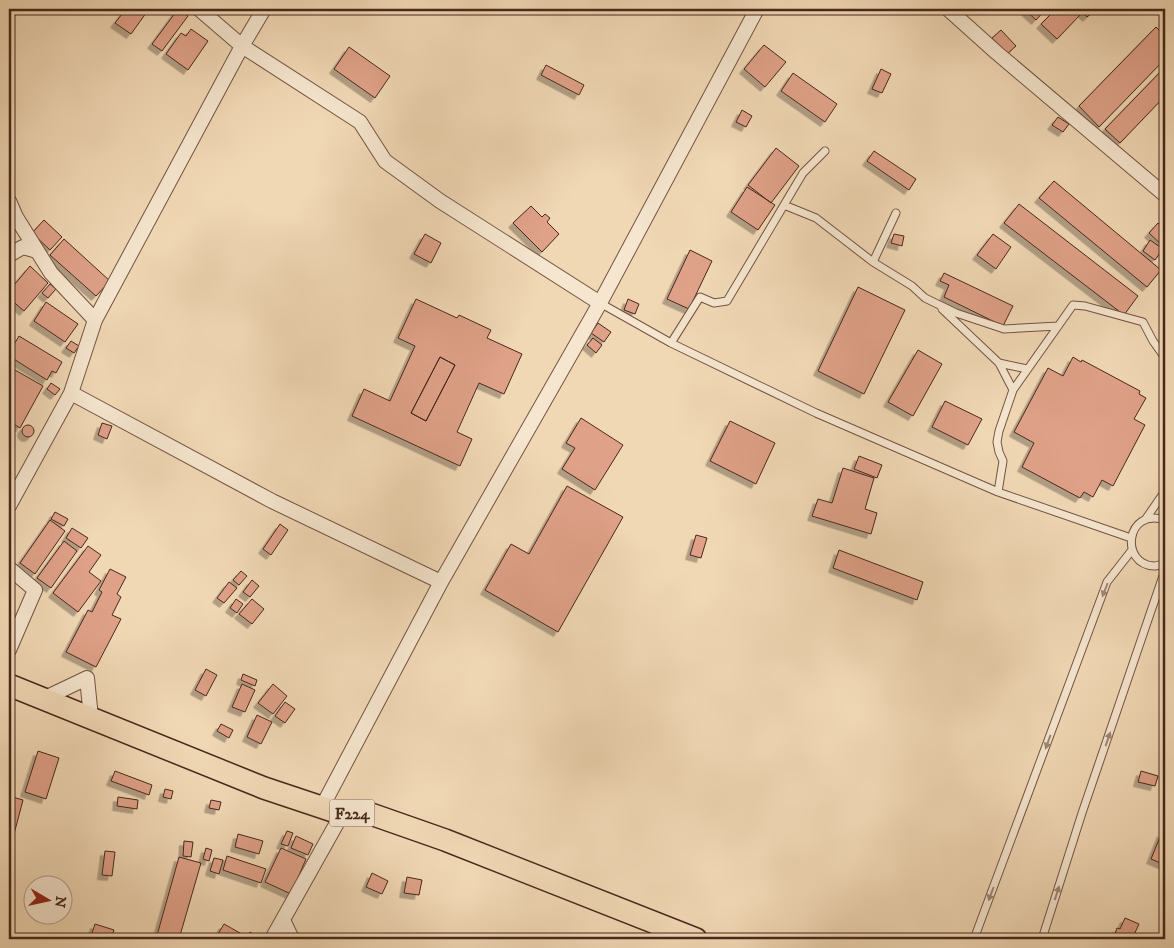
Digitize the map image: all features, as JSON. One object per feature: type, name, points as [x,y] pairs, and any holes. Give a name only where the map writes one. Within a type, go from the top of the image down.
[{"type":"main road","name":"F224","points":[[9,685],[264,788],[342,814],[368,813],[445,840],[696,939]]},
{"type":"street","points":[[199,9],[242,46],[360,122],[385,161],[432,195],[600,303]]},
{"type":"street","points":[[9,506],[71,393],[95,320],[242,46],[264,9]]},
{"type":"street","points":[[322,807],[441,582],[600,303],[757,9]]},
{"type":"street","points":[[948,9],[1165,195]]},
{"type":"street","points":[[9,201],[16,217],[51,273],[95,320]]},
{"type":"street","points":[[9,255],[23,247],[37,251]]},
{"type":"street","points":[[71,393],[272,501],[441,582]]},
{"type":"street","points":[[9,568],[35,590],[9,650]]},
{"type":"street","points":[[43,699],[87,678],[91,718]]},
{"type":"street","points":[[272,939],[342,814]]},
{"type":"street","points":[[283,920],[292,939]]},
{"type":"lane","points":[[671,343],[700,297],[714,303],[726,301],[803,173],[825,151]]},
{"type":"lane","points":[[784,205],[816,218],[873,262],[912,286],[925,298],[956,313],[1004,329],[1058,326]]},
{"type":"lane","points":[[873,262],[896,213]]},
{"type":"lane","points":[[600,303],[671,343],[816,413],[998,492],[1131,538]]},
{"type":"lane","points":[[938,305],[999,364],[1013,390]]},
{"type":"lane","points":[[998,492],[1003,461],[999,452],[999,431],[1013,390],[1072,305],[1143,322],[1165,358]]},
{"type":"lane","points":[[999,364],[1027,369]]},
{"type":"lane","points":[[1165,491],[1145,520],[1136,527],[1131,538],[1132,550],[1140,562],[1154,566],[1165,563]]},
{"type":"lane","points":[[1145,520],[1156,517],[1165,520]]},
{"type":"lane","points":[[974,939],[1107,582],[1132,550]]},
{"type":"lane","points":[[1042,939],[1165,570]]},
{"type":"building","points":[[126,9],[149,9],[131,34],[115,23]]},
{"type":"building","points":[[178,9],[188,16],[162,51],[152,44]]},
{"type":"building","points":[[1024,9],[1046,9],[1036,20]]},
{"type":"building","points":[[1056,9],[1074,9],[1080,15],[1057,39],[1041,24]]},
{"type":"building","points":[[1079,9],[1096,9],[1087,17]]},
{"type":"building","points":[[1156,27],[1165,36],[1165,59],[1099,127],[1079,106]]},
{"type":"building","points":[[191,29],[208,41],[188,70],[166,54],[181,33],[186,36]]},
{"type":"building","points":[[1001,30],[1016,46],[1007,54],[992,38]]},
{"type":"building","points":[[764,45],[786,62],[765,87],[744,69]]},
{"type":"building","points":[[349,47],[390,76],[375,98],[334,69]]},
{"type":"building","points":[[546,65],[584,85],[579,95],[541,75]]},
{"type":"building","points":[[1165,67],[1165,96],[1120,143],[1105,129]]},
{"type":"building","points":[[881,69],[891,74],[882,93],[872,89]]},
{"type":"building","points":[[793,73],[837,104],[825,122],[781,91]]},
{"type":"building","points":[[742,110],[752,116],[746,127],[736,122]]},
{"type":"building","points":[[1058,117],[1069,124],[1063,132],[1052,125]]},
{"type":"building","points":[[776,148],[799,166],[771,203],[748,185]]},
{"type":"building","points":[[874,151],[916,179],[909,190],[867,161]]},
{"type":"building","points":[[1054,181],[1161,270],[1147,287],[1039,198]]},
{"type":"building","points":[[747,187],[775,205],[758,230],[731,212]]},
{"type":"building","points":[[1019,204],[1138,296],[1124,315],[1004,223]]},
{"type":"building","points":[[531,206],[542,217],[545,214],[550,218],[547,222],[559,234],[542,252],[513,223]]},
{"type":"building","points":[[44,220],[62,237],[50,250],[32,233]]},
{"type":"building","points":[[1158,223],[1165,229],[1165,248],[1149,233]]},
{"type":"building","points":[[425,234],[441,243],[431,263],[414,254]]},
{"type":"building","points":[[894,234],[904,236],[902,246],[891,243]]},
{"type":"building","points":[[993,234],[1011,247],[996,269],[977,255]]},
{"type":"building","points":[[64,239],[110,281],[96,296],[50,255]]},
{"type":"building","points":[[1150,240],[1163,249],[1155,260],[1143,251]]},
{"type":"building","points":[[690,250],[712,261],[689,309],[667,299]]},
{"type":"building","points":[[30,266],[48,283],[24,311],[9,298],[9,291]]},
{"type":"building","points":[[944,273],[1013,306],[1003,326],[944,297],[949,285],[940,281]]},
{"type":"building","points":[[50,284],[56,289],[48,298],[42,293]]},
{"type":"building","points":[[858,287],[905,310],[864,394],[818,371]]},
{"type":"building","points":[[416,299],[457,318],[459,315],[491,330],[487,338],[522,354],[504,394],[479,383],[457,432],[472,439],[460,466],[352,416],[364,389],[390,401],[415,346],[398,338]],"holes":[[[440,357],[455,365],[426,421],[411,413]]]},
{"type":"building","points":[[628,299],[639,304],[635,314],[624,310]]},
{"type":"building","points":[[46,302],[78,324],[65,342],[34,321]]},
{"type":"building","points":[[598,323],[611,332],[604,342],[591,333]]},
{"type":"building","points":[[19,336],[62,362],[56,373],[52,371],[47,380],[9,356]]},
{"type":"building","points":[[593,338],[602,345],[596,353],[587,345]]},
{"type":"building","points":[[71,341],[79,346],[74,353],[66,348]]},
{"type":"building","points":[[918,350],[942,364],[913,416],[888,402]]},
{"type":"building","points":[[440,357],[455,365],[426,421],[411,413]]},
{"type":"building","points":[[1073,357],[1140,391],[1139,394],[1146,398],[1134,419],[1145,425],[1113,486],[1102,480],[1093,497],[1084,492],[1080,498],[1022,467],[1034,443],[1014,432],[1048,368],[1063,376]]},
{"type":"building","points":[[15,370],[43,386],[20,428],[9,421],[9,382]]},
{"type":"building","points":[[51,383],[60,389],[55,395],[47,389]]},
{"type":"building","points":[[945,401],[982,419],[968,445],[932,427]]},
{"type":"building","points":[[581,418],[623,445],[595,490],[562,469],[575,448],[566,443]]},
{"type":"building","points":[[730,421],[775,443],[756,484],[710,461]]},
{"type":"building","points":[[102,423],[112,426],[107,439],[98,435]]},
{"type":"building","points":[[26,425],[30,425],[34,431],[30,437],[26,437],[22,433],[22,429]]},
{"type":"building","points":[[859,456],[882,465],[877,478],[854,469]]},
{"type":"building","points":[[843,468],[874,478],[865,509],[877,513],[871,534],[812,516],[818,499],[832,503]]},
{"type":"building","points":[[567,486],[623,517],[558,632],[485,590],[511,544],[529,554]]},
{"type":"building","points":[[55,512],[68,519],[64,526],[51,519]]},
{"type":"building","points":[[50,520],[65,531],[35,574],[20,563]]},
{"type":"building","points":[[280,524],[288,530],[271,555],[263,549]]},
{"type":"building","points":[[72,528],[88,538],[81,548],[66,538]]},
{"type":"building","points":[[696,535],[707,538],[701,558],[690,555]]},
{"type":"building","points":[[64,541],[77,551],[51,588],[37,578]]},
{"type":"building","points":[[88,546],[101,555],[89,572],[101,581],[78,612],[53,593]]},
{"type":"building","points":[[839,550],[923,582],[917,600],[833,568]]},
{"type":"building","points":[[110,569],[126,577],[117,594],[121,597],[112,615],[121,619],[96,667],[66,652],[88,610],[92,612],[102,592],[99,590]]},
{"type":"building","points":[[241,571],[247,576],[239,585],[233,580]]},
{"type":"building","points":[[252,580],[259,586],[250,597],[243,592]]},
{"type":"building","points":[[229,582],[237,588],[224,603],[217,598]]},
{"type":"building","points":[[236,599],[243,604],[237,613],[230,608]]},
{"type":"building","points":[[252,599],[264,609],[252,624],[239,614]]},
{"type":"building","points":[[206,669],[217,675],[206,696],[195,690]]},
{"type":"building","points":[[243,674],[257,680],[255,686],[241,680]]},
{"type":"building","points":[[242,684],[255,690],[245,712],[232,707]]},
{"type":"building","points":[[273,684],[287,696],[273,714],[258,703]]},
{"type":"building","points":[[285,702],[295,709],[285,723],[275,716]]},
{"type":"building","points":[[257,715],[272,722],[261,744],[247,737]]},
{"type":"building","points":[[221,724],[233,730],[229,738],[217,731]]},
{"type":"building","points":[[38,751],[59,758],[46,799],[25,792]]},
{"type":"building","points":[[115,771],[152,785],[149,795],[111,781]]},
{"type":"building","points":[[1141,771],[1158,776],[1155,786],[1138,782]]},
{"type":"building","points":[[165,789],[173,791],[171,799],[163,797]]},
{"type":"building","points":[[9,796],[23,800],[9,853]]},
{"type":"building","points":[[118,797],[138,800],[137,809],[117,806]]},
{"type":"building","points":[[211,800],[221,802],[219,810],[209,808]]},
{"type":"building","points":[[287,831],[293,833],[288,846],[281,844]]},
{"type":"building","points":[[1162,832],[1165,834],[1165,865],[1151,859]]},
{"type":"building","points":[[238,834],[263,841],[259,854],[235,847]]},
{"type":"building","points":[[296,836],[313,844],[308,855],[291,848]]},
{"type":"building","points":[[184,841],[193,842],[191,857],[183,856]]},
{"type":"building","points":[[206,848],[212,850],[209,861],[203,859]]},
{"type":"building","points":[[281,848],[306,859],[291,894],[265,882]]},
{"type":"building","points":[[105,851],[115,852],[112,876],[102,875]]},
{"type":"building","points":[[227,856],[266,869],[261,883],[223,870]]},
{"type":"building","points":[[179,857],[201,863],[179,939],[156,939]]},
{"type":"building","points":[[214,858],[223,860],[219,874],[210,871]]},
{"type":"building","points":[[372,873],[388,881],[382,894],[366,887]]},
{"type":"building","points":[[407,877],[422,880],[419,895],[404,893]]},
{"type":"building","points":[[1125,918],[1139,924],[1132,939],[1113,939],[1117,928],[1120,929]]},
{"type":"building","points":[[95,924],[114,930],[111,939],[90,939]]},
{"type":"building","points":[[224,924],[247,937],[250,932],[262,939],[215,939]]}]
